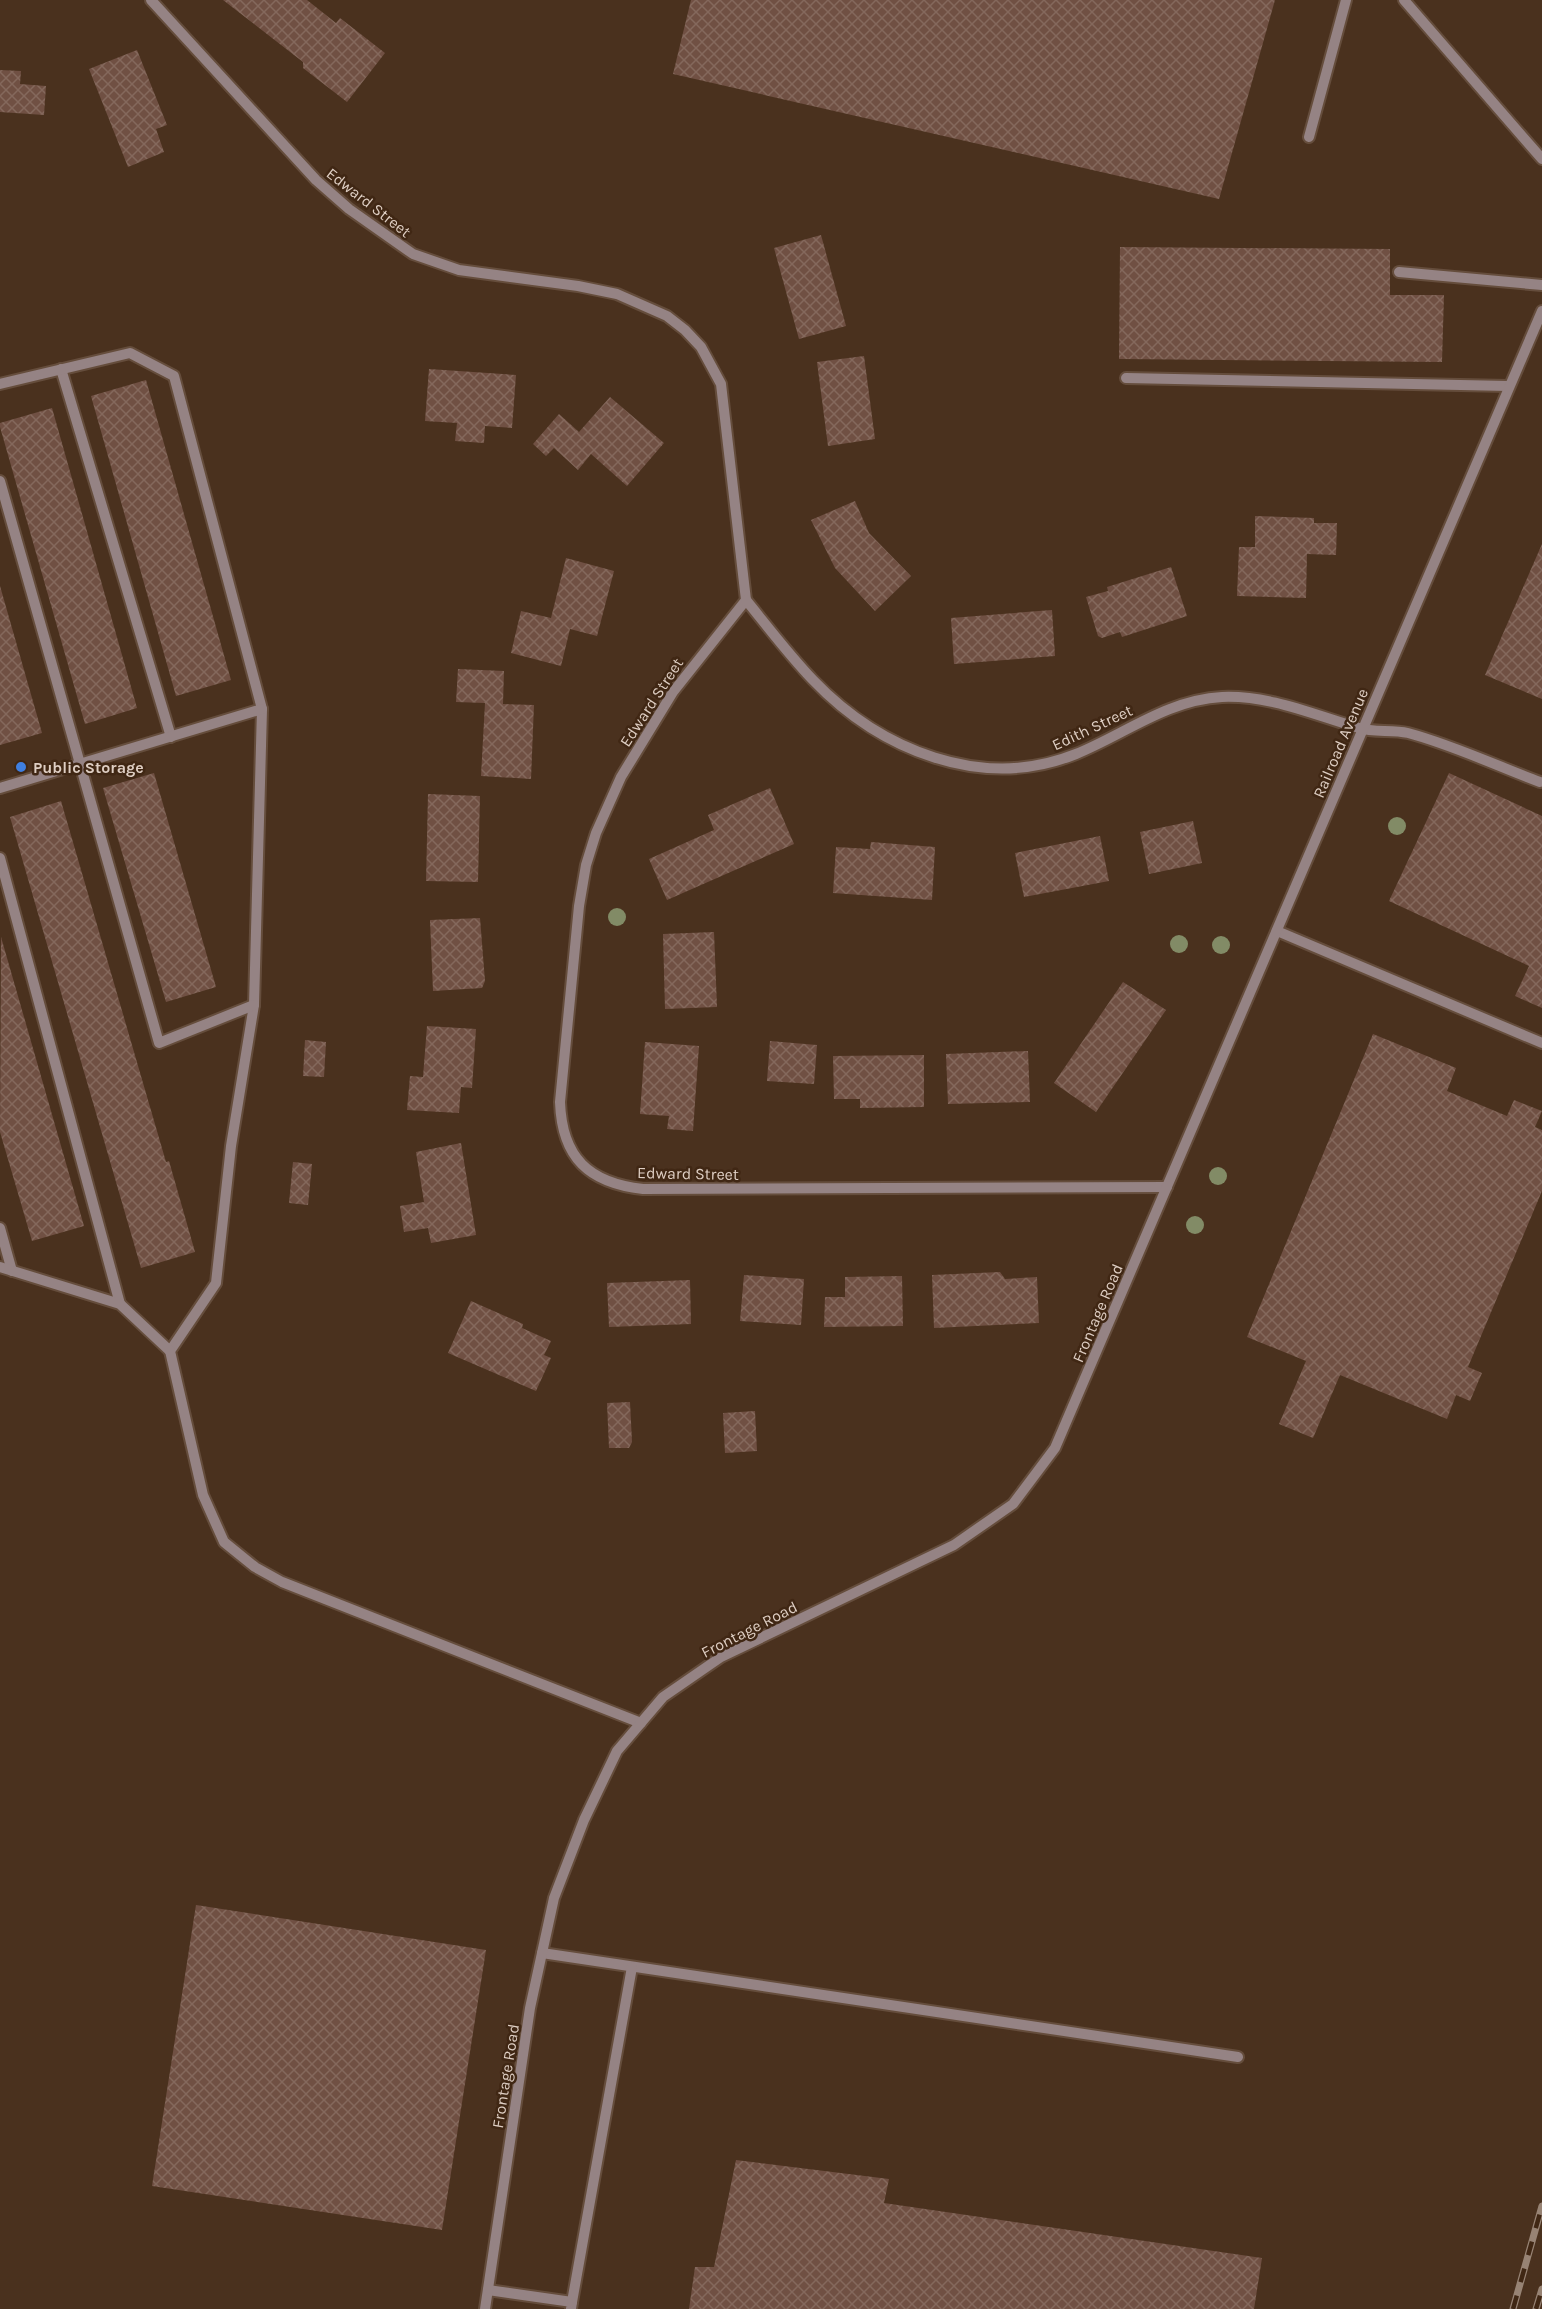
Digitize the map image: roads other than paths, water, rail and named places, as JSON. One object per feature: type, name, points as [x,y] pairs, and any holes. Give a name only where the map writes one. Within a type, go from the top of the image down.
[{"type":"street","name":"Edward Street","points":[[151,0],[316,180],[375,228],[413,254],[459,270],[578,286],[617,294],[667,316],[685,330],[707,356],[722,384],[746,600],[673,692],[621,777],[596,833],[586,865],[579,906],[560,1102],[561,1120],[570,1150],[587,1171],[620,1187],[643,1189],[1167,1187]]},
{"type":"street","points":[[1309,137],[1346,0]]},
{"type":"street","points":[[1404,0],[1542,159]]},
{"type":"street","points":[[1399,272],[1542,285]]},
{"type":"street","name":"Railroad Avenue","points":[[1167,1187],[1542,311]]},
{"type":"street","points":[[0,384],[130,353],[174,376],[262,709],[254,1005],[231,1146],[216,1283],[170,1351]]},
{"type":"street","points":[[61,369],[171,737]]},
{"type":"street","points":[[1126,378],[1508,387]]},
{"type":"street","points":[[0,481],[78,765],[159,1043],[254,1005]]},
{"type":"street","name":"Edith Street","points":[[746,600],[814,681],[859,719],[913,750],[962,767],[1014,769],[1059,761],[1188,702],[1223,697],[1273,700],[1362,729],[1407,733],[1540,782]]},
{"type":"street","points":[[0,788],[262,709]]},
{"type":"street","points":[[0,858],[120,1304]]},
{"type":"street","points":[[1277,931],[1542,1044]]},
{"type":"street","name":"Frontage Road","points":[[485,2309],[530,2008],[554,1898],[584,1820],[617,1751],[663,1697],[721,1657],[954,1545],[1013,1504],[1055,1448],[1167,1187]]},
{"type":"street","points":[[0,1228],[12,1271]]},
{"type":"street","points":[[0,1267],[120,1304],[170,1351],[203,1495],[224,1542],[255,1567],[282,1582],[642,1723]]},
{"type":"street","points":[[542,1953],[1238,2057]]},
{"type":"street","points":[[488,2290],[572,2306],[632,1967]]},
{"type":"railway","points":[[1513,2309],[1542,2206]]},
{"type":"railway","points":[[1536,2309],[1542,2289]]},
{"type":"place","name":"Public Storage","points":[[21,767]]}]
